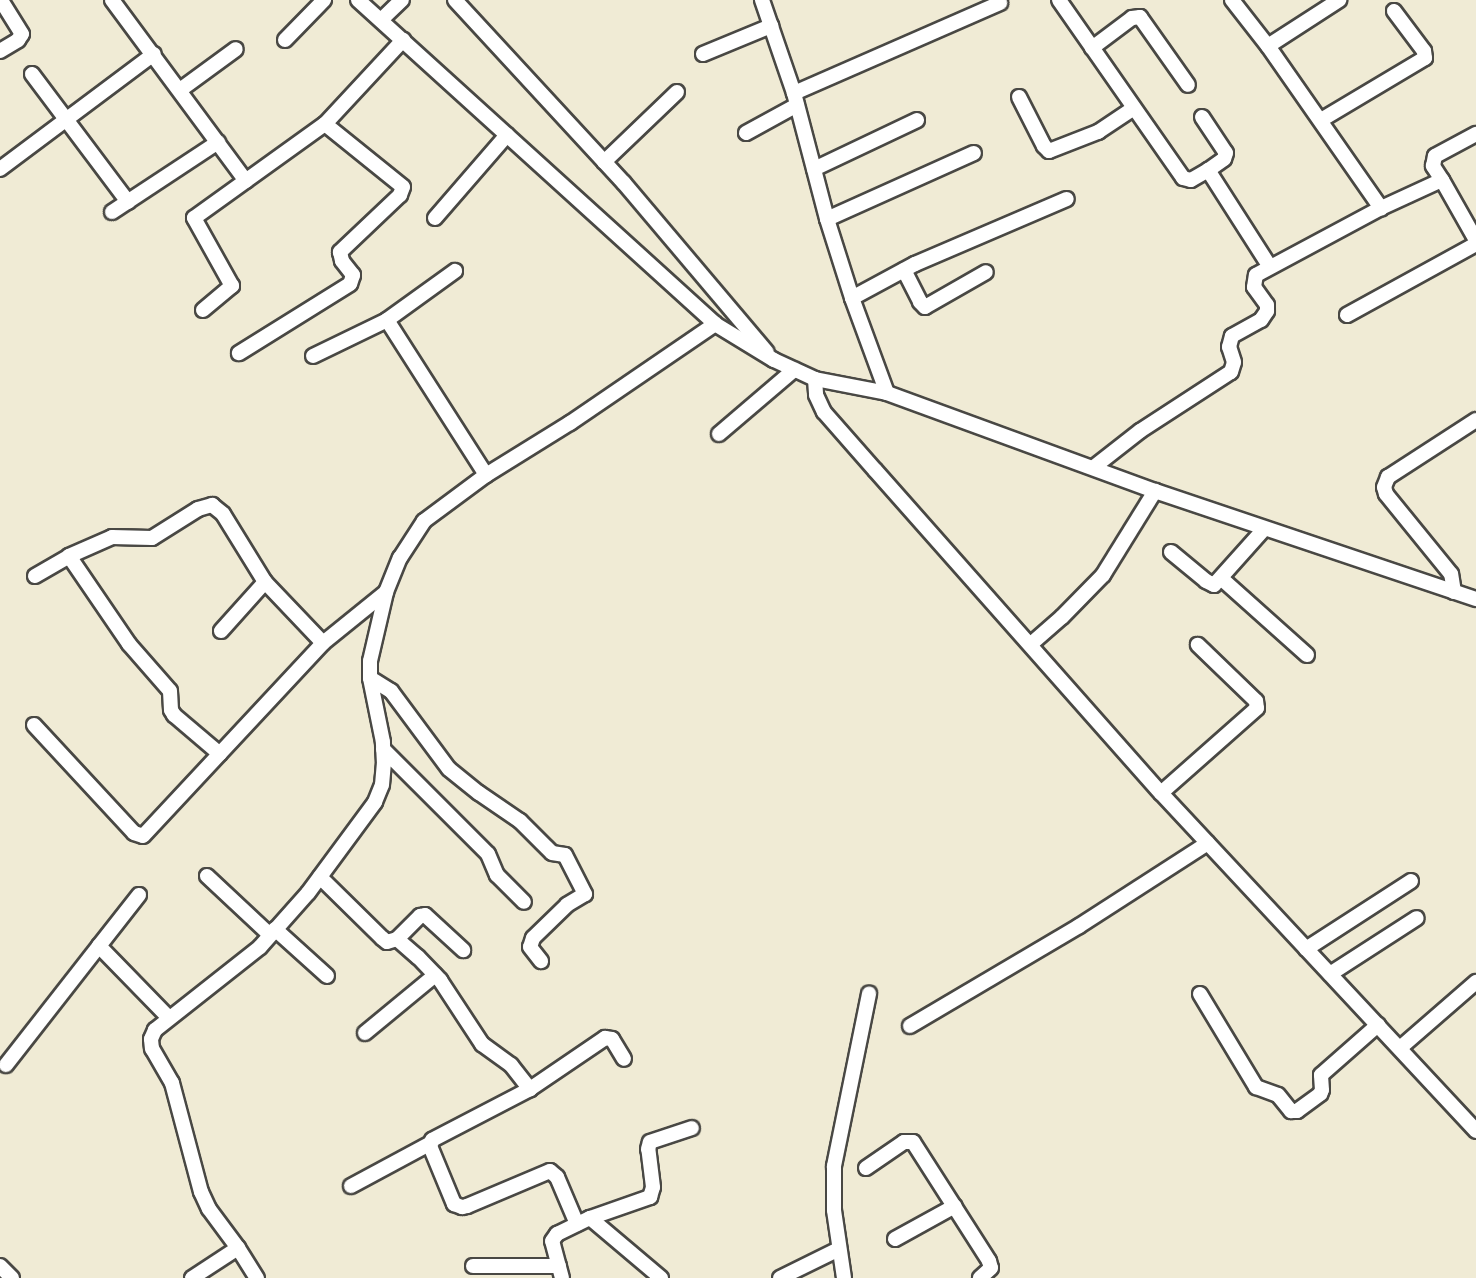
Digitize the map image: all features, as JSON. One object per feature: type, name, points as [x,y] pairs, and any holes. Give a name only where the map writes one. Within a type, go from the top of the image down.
[{"type":"street","points":[[0,51],[18,40],[22,34],[1,0]]},
{"type":"street","points":[[112,0],[246,182]]},
{"type":"street","points":[[285,40],[324,0]]},
{"type":"street","points":[[358,0],[715,324],[774,360],[815,379],[887,393],[1155,491],[1476,599]]},
{"type":"street","points":[[381,20],[402,0]]},
{"type":"street","points":[[455,0],[604,162],[774,360]]},
{"type":"street","points":[[762,0],[796,99],[827,219],[852,298],[887,393]]},
{"type":"street","points":[[1232,0],[1268,46],[1381,208]]},
{"type":"street","points":[[1268,46],[1339,0]]},
{"type":"street","points":[[1062,1],[1183,178],[1191,180],[1224,159],[1226,153],[1202,117]]},
{"type":"street","points":[[746,133],[796,99],[1000,3]]},
{"type":"street","points":[[1321,120],[1425,58],[1424,51],[1394,11]]},
{"type":"street","points":[[1092,48],[1132,18],[1140,17],[1188,85]]},
{"type":"street","points":[[703,54],[771,26]]},
{"type":"street","points":[[203,310],[232,286],[194,218],[325,124],[403,40]]},
{"type":"street","points":[[180,90],[236,49]]},
{"type":"street","points":[[0,169],[153,54]]},
{"type":"street","points":[[32,74],[128,202]]},
{"type":"street","points":[[604,162],[677,92]]},
{"type":"street","points":[[1019,97],[1044,146],[1050,151],[1092,135],[1134,108]]},
{"type":"street","points":[[814,169],[917,120]]},
{"type":"street","points":[[238,353],[350,284],[353,275],[339,256],[342,247],[403,191],[399,184],[325,124]]},
{"type":"street","points":[[1347,315],[1476,242],[1433,166],[1435,156],[1476,134]]},
{"type":"street","points":[[435,218],[507,135]]},
{"type":"street","points":[[112,213],[218,142]]},
{"type":"street","points":[[827,219],[974,153]]},
{"type":"street","points":[[1208,170],[1270,267]]},
{"type":"street","points":[[1094,467],[1140,431],[1231,372],[1234,362],[1229,347],[1232,336],[1261,320],[1267,311],[1267,305],[1254,287],[1253,281],[1256,275],[1381,208],[1442,180]]},
{"type":"street","points":[[852,298],[904,270],[1067,199]]},
{"type":"street","points":[[904,270],[920,302],[925,307],[986,272]]},
{"type":"street","points":[[314,356],[387,320],[455,271]]},
{"type":"street","points":[[387,320],[486,475]]},
{"type":"street","points":[[257,1278],[209,1209],[201,1192],[172,1083],[152,1049],[151,1040],[155,1030],[169,1017],[214,985],[272,932],[320,877],[375,802],[382,785],[383,749],[370,678],[372,653],[386,592],[406,548],[424,521],[486,475],[570,423],[715,324]]},
{"type":"street","points":[[719,434],[794,370]]},
{"type":"street","points":[[815,379],[816,395],[824,412],[1161,793],[1476,1131]]},
{"type":"street","points":[[1454,592],[1451,574],[1386,494],[1384,487],[1388,477],[1476,420]]},
{"type":"street","points":[[1031,644],[1062,617],[1103,574],[1155,491]]},
{"type":"street","points":[[35,576],[69,556],[112,537],[152,538],[198,509],[212,505],[223,514],[265,582],[323,642]]},
{"type":"street","points":[[1171,552],[1211,584],[1222,579],[1264,529]]},
{"type":"street","points":[[69,556],[129,644],[170,691],[171,710],[174,716],[220,754]]},
{"type":"street","points":[[1222,579],[1306,655]]},
{"type":"street","points":[[221,631],[265,582]]},
{"type":"street","points":[[34,725],[138,836],[147,834],[323,642],[386,592]]},
{"type":"street","points":[[1161,793],[1257,708],[1256,701],[1197,645]]},
{"type":"street","points":[[370,678],[391,691],[449,769],[479,793],[520,820],[552,853],[565,855],[585,894],[567,905],[533,938],[530,947],[541,961]]},
{"type":"street","points":[[383,749],[488,854],[497,875],[524,902]]},
{"type":"street","points":[[910,1026],[1079,926],[1208,843]]},
{"type":"street","points":[[207,876],[327,976]]},
{"type":"street","points":[[320,877],[387,942],[397,939],[420,916],[425,915],[463,950]]},
{"type":"street","points":[[1306,949],[1411,881]]},
{"type":"street","points":[[6,1065],[139,895]]},
{"type":"street","points":[[1330,974],[1417,918]]},
{"type":"street","points":[[397,939],[435,975],[482,1044],[511,1065],[530,1089]]},
{"type":"street","points":[[99,946],[169,1017]]},
{"type":"street","points":[[365,1033],[435,975]]},
{"type":"street","points":[[1400,1048],[1476,982]]},
{"type":"street","points":[[844,1278],[834,1210],[834,1167],[869,994]]},
{"type":"street","points":[[1200,994],[1256,1088],[1278,1095],[1291,1111],[1297,1111],[1320,1094],[1321,1075],[1378,1025]]},
{"type":"street","points":[[351,1186],[431,1143],[433,1139],[530,1089],[605,1038],[612,1039],[624,1059]]},
{"type":"street","points":[[473,1266],[561,1272],[552,1241],[557,1234],[584,1221],[650,1197],[653,1187],[648,1149],[650,1142],[692,1128]]},
{"type":"street","points":[[866,1168],[904,1142],[913,1142],[989,1261],[991,1268],[980,1278]]},
{"type":"street","points":[[431,1143],[457,1206],[467,1206],[550,1171],[557,1177],[584,1221],[661,1278]]},
{"type":"street","points":[[895,1239],[955,1206]]},
{"type":"street","points":[[192,1278],[238,1248]]},
{"type":"street","points":[[780,1278],[839,1249]]},
{"type":"street","points":[[0,1266],[12,1278]]}]
